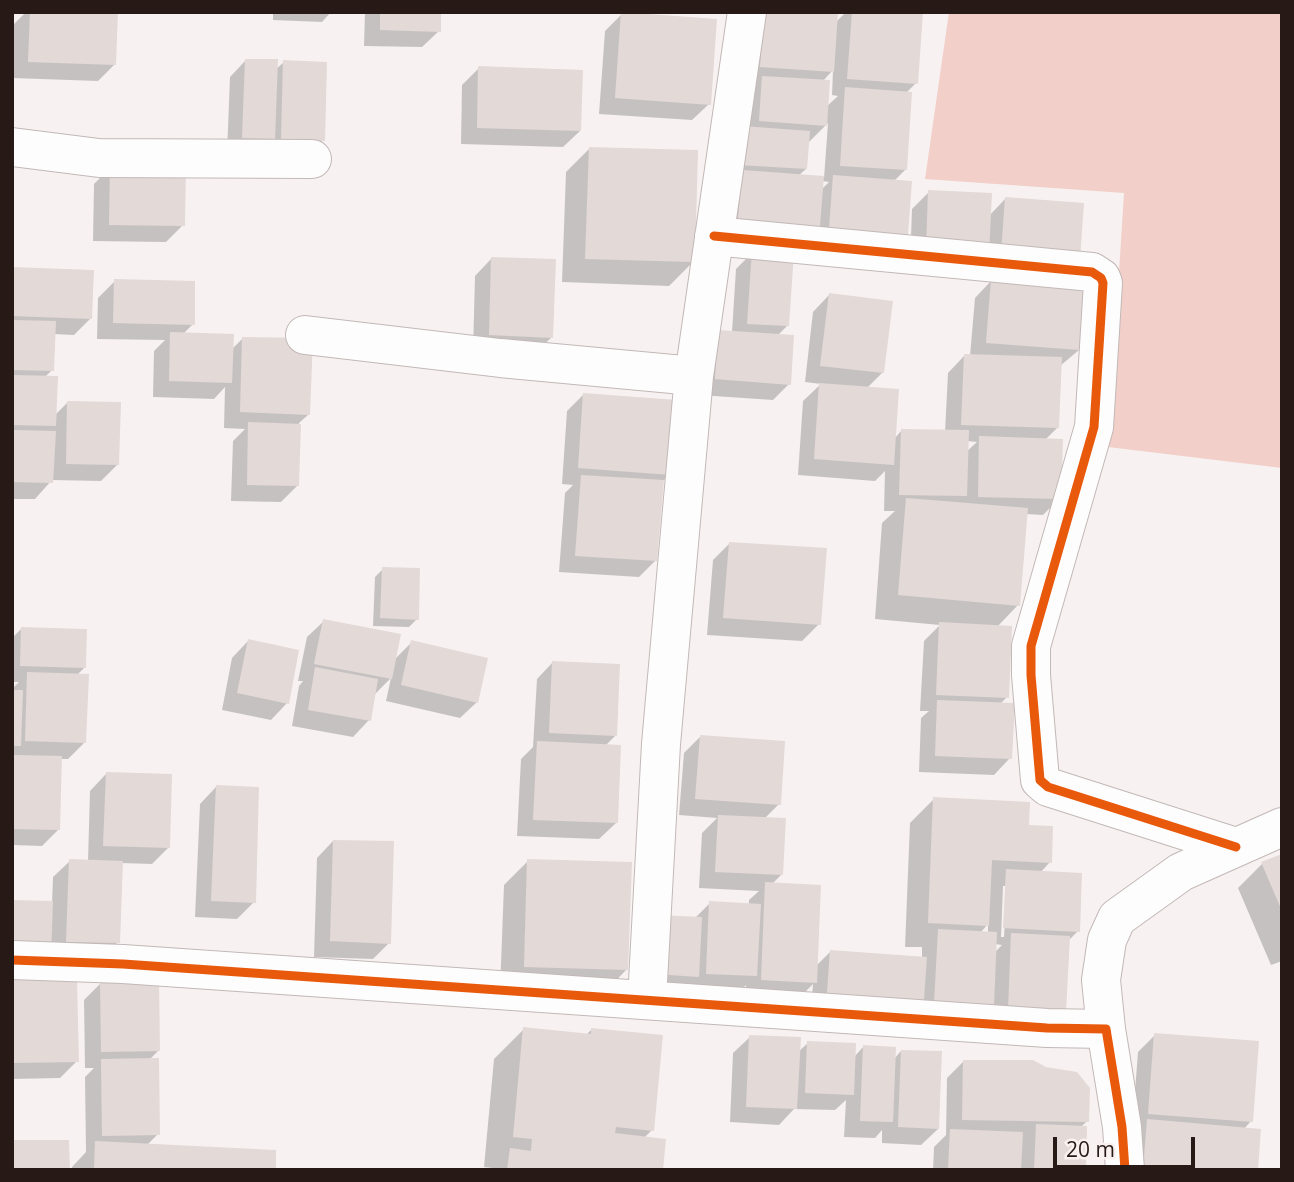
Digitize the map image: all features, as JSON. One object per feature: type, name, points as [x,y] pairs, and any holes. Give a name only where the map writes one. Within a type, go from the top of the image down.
[{"type":"street","points":[[648,1000],[661,744],[694,376],[747,12]]},
{"type":"street","points":[[12,147],[99,158],[312,159]]},
{"type":"street","points":[[714,236],[1092,272],[1101,278],[1103,283],[1094,427],[1031,646],[1040,780],[1048,788],[1236,847]]},
{"type":"street","points":[[305,335],[500,358],[694,376]]},
{"type":"street","points":[[1125,1170],[1122,1127],[1101,980],[1107,940],[1117,918],[1181,873],[1282,827]]},
{"type":"street","points":[[12,960],[123,964],[1047,1028],[1106,1029]]},
{"type":"shaded area","points":[[949,12],[1282,12],[1282,468],[1108,447],[1124,193],[925,179]]},
{"type":"building","points":[[30,12],[118,12],[116,65],[28,62]]},
{"type":"building","points":[[380,12],[441,12],[441,32],[380,30]]},
{"type":"building","points":[[621,12],[717,19],[711,105],[615,98]]},
{"type":"building","points":[[764,12],[838,12],[834,72],[760,67]]},
{"type":"building","points":[[852,12],[923,12],[918,84],[847,79]]},
{"type":"building","points":[[245,59],[278,59],[275,139],[242,138]]},
{"type":"building","points":[[283,60],[327,62],[325,141],[281,139]]},
{"type":"building","points":[[478,66],[583,70],[581,131],[477,128]]},
{"type":"building","points":[[762,76],[830,80],[827,126],[759,121]]},
{"type":"building","points":[[845,87],[912,92],[907,170],[840,166]]},
{"type":"building","points":[[742,126],[810,131],[807,169],[739,165]]},
{"type":"building","points":[[589,147],[698,150],[695,262],[585,259]]},
{"type":"building","points":[[110,165],[186,166],[185,226],[109,225]]},
{"type":"building","points":[[742,170],[824,176],[819,238],[737,232]]},
{"type":"building","points":[[833,175],[912,181],[907,248],[828,242]]},
{"type":"building","points":[[928,190],[992,193],[989,254],[926,251]]},
{"type":"building","points":[[1005,197],[1084,203],[1080,260],[1001,255]]},
{"type":"building","points":[[752,250],[794,253],[789,326],[747,324]]},
{"type":"building","points":[[491,257],[556,259],[553,338],[489,335]]},
{"type":"building","points":[[12,267],[94,270],[92,319],[12,316]]},
{"type":"building","points":[[114,279],[195,281],[195,325],[113,323]]},
{"type":"building","points":[[991,279],[1085,287],[1080,350],[986,343]]},
{"type":"building","points":[[829,293],[893,301],[884,373],[820,366]]},
{"type":"building","points":[[12,320],[56,321],[54,371],[12,370]]},
{"type":"building","points":[[718,330],[794,335],[791,385],[715,379]]},
{"type":"building","points":[[170,332],[234,334],[232,383],[169,381]]},
{"type":"building","points":[[242,337],[313,338],[310,415],[240,412]]},
{"type":"building","points":[[964,354],[1062,357],[1059,428],[961,425]]},
{"type":"building","points":[[12,375],[58,376],[56,426],[12,425]]},
{"type":"building","points":[[819,383],[899,389],[894,465],[814,459]]},
{"type":"building","points":[[583,393],[677,400],[671,475],[578,468]]},
{"type":"building","points":[[67,401],[121,402],[119,465],[66,464]]},
{"type":"building","points":[[248,422],[301,424],[299,486],[247,485]]},
{"type":"building","points":[[901,429],[969,430],[967,496],[899,495]]},
{"type":"building","points":[[12,430],[56,431],[53,483],[12,482]]},
{"type":"building","points":[[979,436],[1063,439],[1061,499],[978,497]]},
{"type":"building","points":[[581,475],[664,480],[657,561],[575,556]]},
{"type":"building","points":[[906,498],[1028,508],[1020,606],[898,595]]},
{"type":"building","points":[[729,542],[827,548],[821,625],[723,618]]},
{"type":"building","points":[[382,567],[420,568],[419,620],[380,618]]},
{"type":"building","points":[[323,619],[401,634],[392,679],[314,664]]},
{"type":"building","points":[[939,622],[1012,626],[1009,698],[936,695]]},
{"type":"building","points":[[21,627],[87,629],[86,668],[20,666]]},
{"type":"building","points":[[248,639],[299,650],[289,704],[237,693]]},
{"type":"building","points":[[411,640],[488,658],[478,703],[401,685]]},
{"type":"building","points":[[552,661],[620,664],[617,736],[549,733]]},
{"type":"building","points":[[315,667],[378,679],[371,721],[308,710]]},
{"type":"building","points":[[27,672],[89,674],[86,743],[25,741]]},
{"type":"building","points":[[12,690],[23,690],[21,746],[12,746]]},
{"type":"building","points":[[937,700],[1015,703],[1012,759],[935,756]]},
{"type":"building","points":[[700,735],[785,741],[781,805],[695,799]]},
{"type":"building","points":[[537,741],[621,745],[618,823],[533,820]]},
{"type":"building","points":[[12,755],[62,756],[60,830],[12,829]]},
{"type":"building","points":[[106,772],[172,774],[170,848],[103,846]]},
{"type":"building","points":[[216,785],[259,787],[256,903],[211,901]]},
{"type":"building","points":[[933,797],[1030,802],[1029,825],[1053,826],[1052,863],[992,860],[989,926],[928,923]]},
{"type":"building","points":[[718,815],[786,818],[783,875],[715,872]]},
{"type":"building","points":[[333,840],[394,841],[391,944],[330,941]]},
{"type":"building","points":[[1282,854],[1282,911],[1261,862]]},
{"type":"building","points":[[69,859],[123,861],[120,943],[66,942]]},
{"type":"building","points":[[527,859],[632,862],[628,970],[524,967]]},
{"type":"building","points":[[1006,869],[1082,873],[1080,932],[1003,928]]},
{"type":"building","points":[[765,882],[821,885],[817,983],[761,980]]},
{"type":"building","points":[[12,900],[53,901],[51,956],[12,955]]},
{"type":"building","points":[[709,901],[761,904],[757,976],[706,974]]},
{"type":"building","points":[[658,915],[702,917],[699,977],[655,974]]},
{"type":"building","points":[[938,929],[997,932],[994,1006],[934,1004]]},
{"type":"building","points":[[1011,933],[1070,936],[1066,1013],[1008,1011]]},
{"type":"building","points":[[830,950],[927,957],[923,1012],[826,1006]]},
{"type":"building","points":[[77,979],[79,1062],[12,1063],[12,980]]},
{"type":"building","points":[[159,980],[160,1051],[101,1052],[100,981]]},
{"type":"building","points":[[523,1027],[591,1034],[591,1028],[663,1035],[654,1131],[616,1127],[615,1133],[666,1139],[663,1170],[507,1170],[510,1148],[531,1151],[532,1139],[513,1137]]},
{"type":"building","points":[[1154,1033],[1259,1041],[1253,1122],[1148,1114]]},
{"type":"building","points":[[749,1035],[801,1037],[797,1109],[746,1107]]},
{"type":"building","points":[[807,1041],[856,1043],[854,1095],[805,1093]]},
{"type":"building","points":[[863,1045],[896,1047],[893,1122],[860,1121]]},
{"type":"building","points":[[901,1050],[942,1051],[939,1129],[898,1127]]},
{"type":"building","points":[[159,1058],[160,1135],[102,1136],[101,1059]]},
{"type":"building","points":[[963,1060],[1033,1060],[1046,1067],[1077,1072],[1090,1088],[1089,1122],[962,1120]]},
{"type":"building","points":[[1147,1119],[1261,1129],[1258,1170],[1143,1170]]},
{"type":"building","points":[[1036,1124],[1087,1126],[1086,1170],[1034,1170]]},
{"type":"building","points":[[950,1129],[1023,1132],[1021,1170],[948,1170]]},
{"type":"building","points":[[12,1140],[69,1140],[70,1170],[12,1170]]},
{"type":"building","points":[[95,1141],[276,1150],[276,1170],[94,1170]]},
{"type":"cycle path","points":[[714,236],[1092,272],[1101,278],[1103,283],[1094,427],[1031,646],[1040,780],[1048,787],[1236,847]]},
{"type":"cycle path","points":[[12,960],[123,964],[1047,1028],[1106,1029],[1122,1127],[1125,1170]]}]
